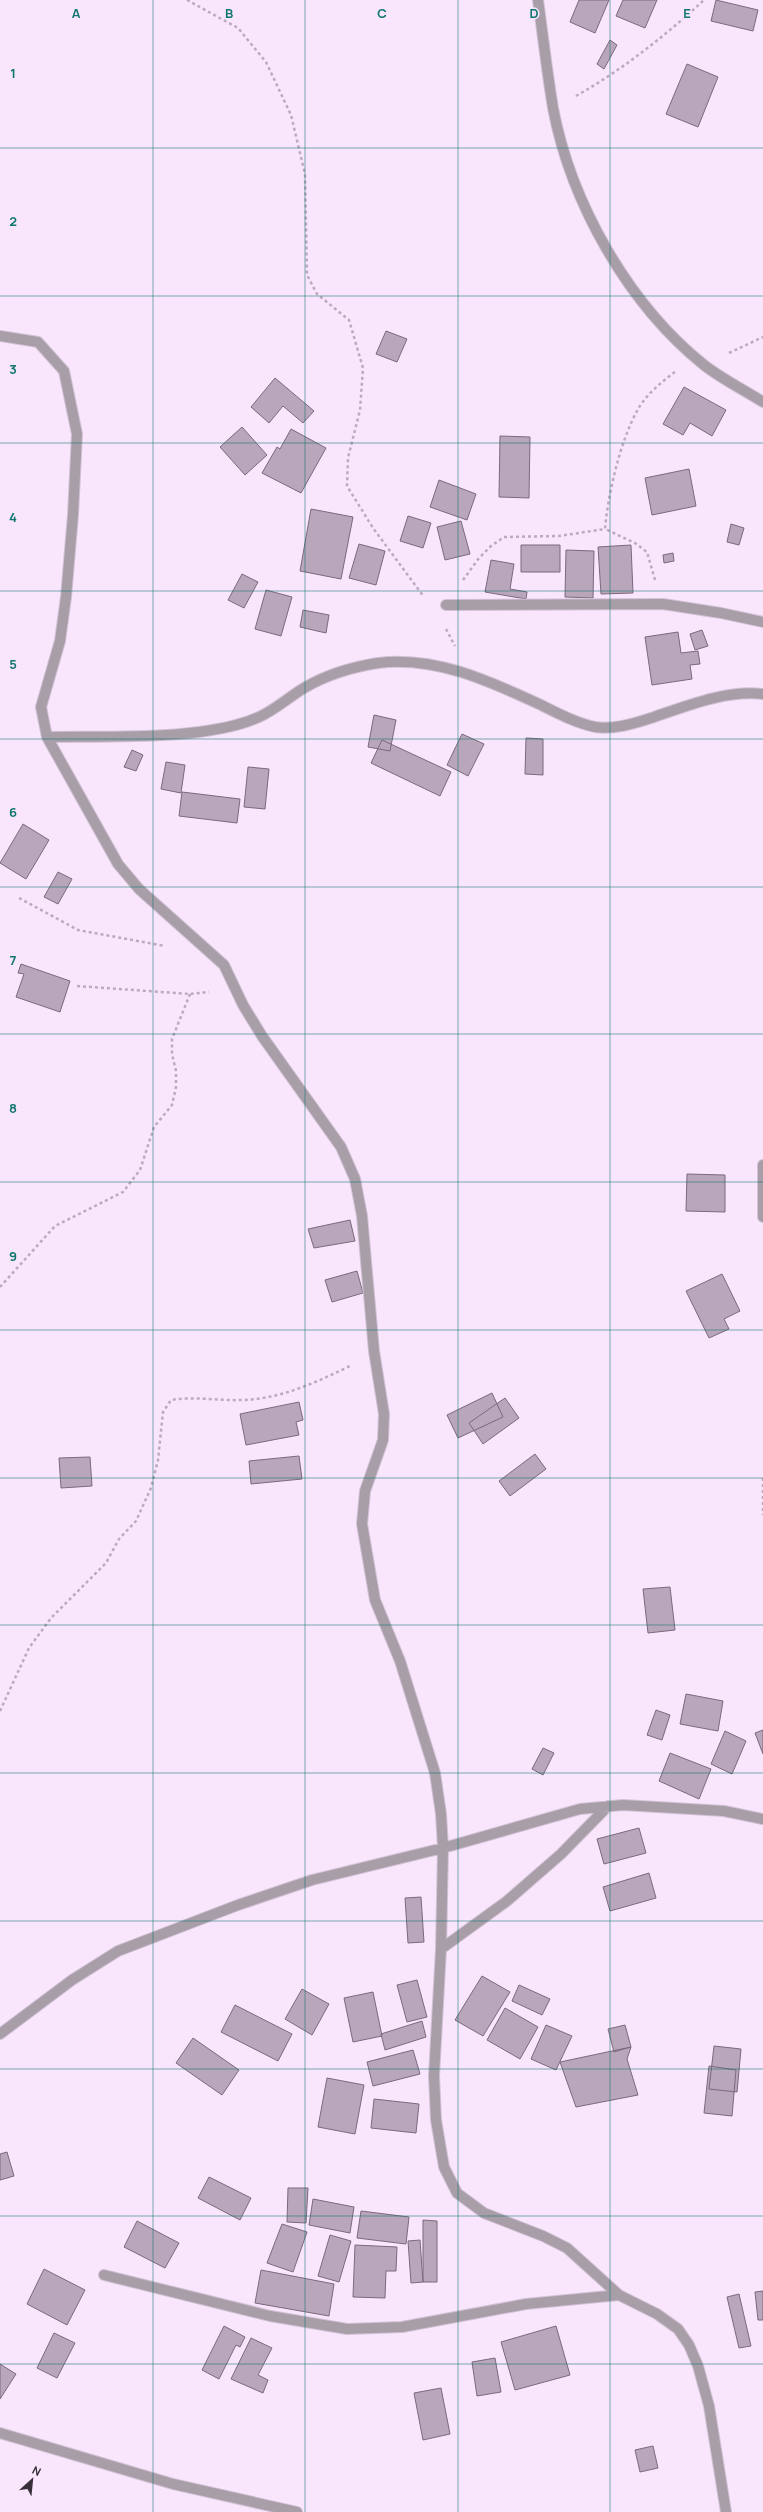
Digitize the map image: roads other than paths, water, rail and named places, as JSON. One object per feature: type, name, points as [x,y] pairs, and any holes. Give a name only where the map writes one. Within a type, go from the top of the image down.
[{"type":"street","points":[[538,0],[553,109],[571,172],[594,228],[628,284],[695,356],[704,364],[763,402]]},
{"type":"street","points":[[0,336],[38,342],[64,371],[77,434],[73,515],[66,597],[60,641],[41,707],[47,737],[118,864],[139,889],[224,965],[236,990],[262,1036],[341,1147],[355,1179],[368,1267],[374,1351],[384,1414],[383,1440],[365,1491],[362,1524],[375,1600],[400,1661],[435,1773],[443,1848],[441,1949],[434,2076],[436,2112],[444,2167],[457,2193],[484,2214],[543,2236],[567,2248],[619,2295],[657,2314],[678,2329],[689,2345],[698,2366],[709,2406],[726,2512]]},
{"type":"street","points":[[446,605],[663,604],[721,613],[763,622]]},
{"type":"street","points":[[47,737],[146,734],[229,727],[260,717],[306,687],[340,671],[379,663],[416,663],[454,669],[571,719],[595,727],[616,728],[708,699],[748,693],[763,694]]},
{"type":"street","points":[[763,1165],[763,1217]]},
{"type":"street","points":[[0,2034],[72,1980],[118,1951],[238,1905],[312,1880],[443,1848],[580,1809],[623,1805],[724,1810],[763,1818]]},
{"type":"street","points":[[441,1949],[507,1901],[561,1854],[608,1806]]},
{"type":"street","points":[[104,2275],[270,2316],[347,2329],[402,2327],[526,2304],[619,2295]]},
{"type":"street","points":[[0,2433],[173,2484],[297,2512]]}]
